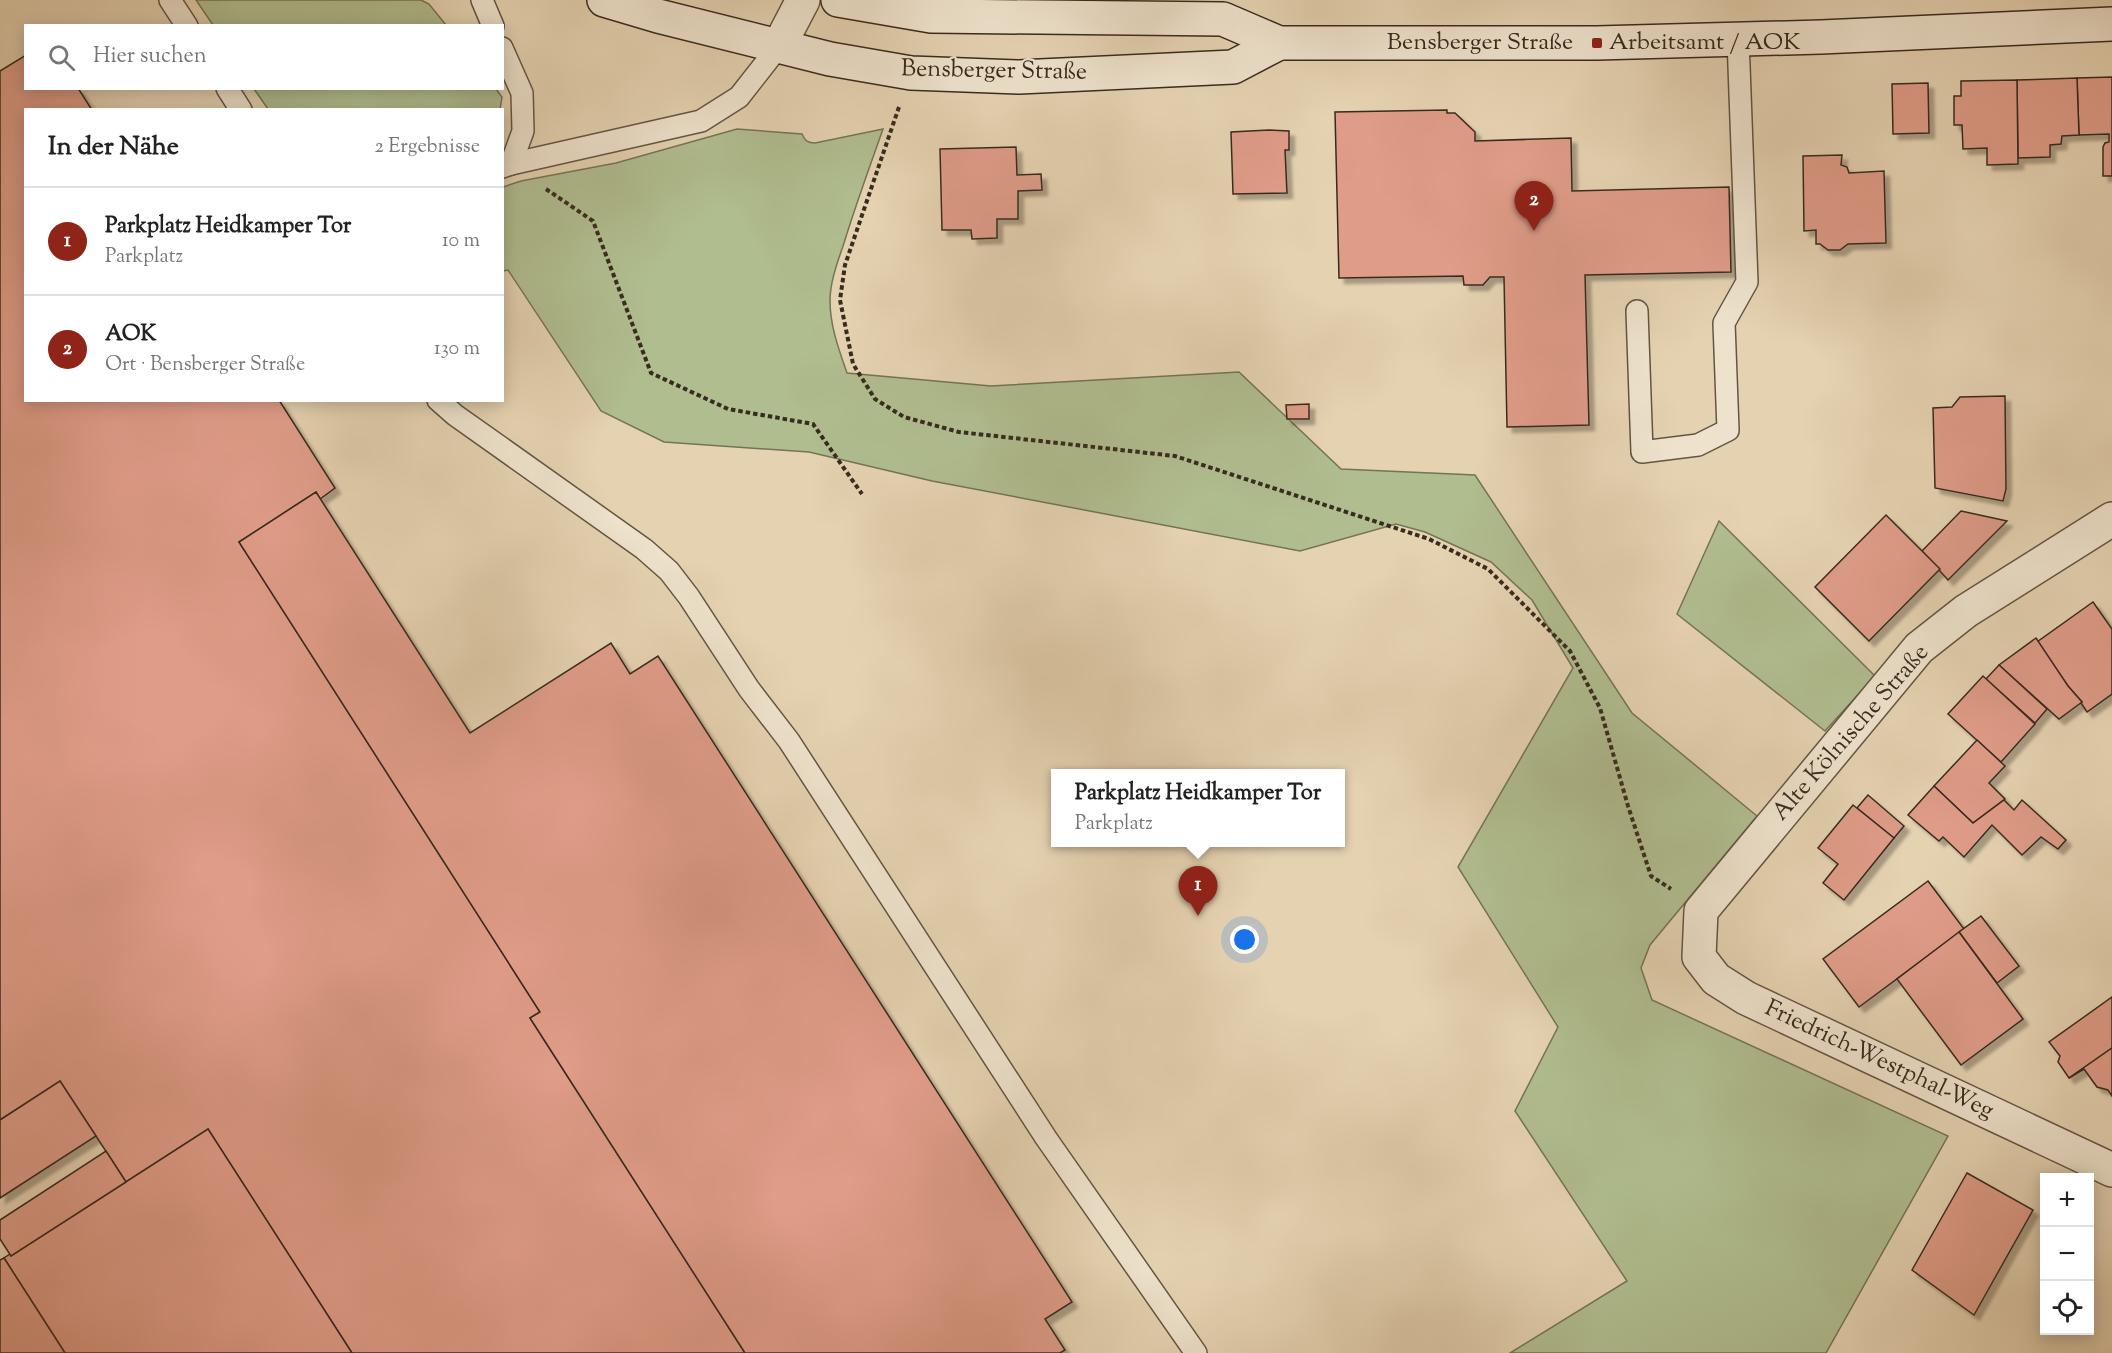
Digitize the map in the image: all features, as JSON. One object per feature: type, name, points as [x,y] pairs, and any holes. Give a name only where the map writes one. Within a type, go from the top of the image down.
[{"type":"main road","name":"Bensberger Straße","points":[[604,0],[658,16],[830,59],[911,73],[1019,77],[1233,67],[1279,43]]},
{"type":"main road","points":[[779,46],[803,0]]},
{"type":"main road","name":"Bensberger Straße","points":[[838,0],[931,16],[1223,19],[1279,43],[1597,43],[1832,37],[2112,24]]},
{"type":"main road","name":"Alte Kölnische Straße","points":[[1701,911],[1919,648],[1966,611],[2112,519]]},
{"type":"main road","name":"Friedrich-Westphal-Weg","points":[[1701,911],[1699,957],[1716,979],[1746,998],[2112,1170]]},
{"type":"lane","points":[[170,0],[186,24]]},
{"type":"lane","points":[[482,0],[492,24]]},
{"type":"lane","points":[[1637,311],[1642,452],[1698,445],[1728,430],[1724,323],[1747,282],[1738,39]]},
{"type":"lane","points":[[507,166],[701,121],[739,97],[779,46]]},
{"type":"lane","points":[[504,52],[522,93],[523,131],[507,166]]},
{"type":"lane","points":[[228,90],[239,108]]},
{"type":"lane","points":[[440,402],[455,415],[644,549],[669,571],[689,597],[749,689],[789,741],[1046,1138],[1196,1353]]},
{"type":"path","points":[[911,73],[845,265],[840,300],[853,364],[876,399],[904,417],[959,432],[1175,456],[1429,539],[1488,569],[1570,651],[1600,708],[1651,876],[1701,911]]},
{"type":"path","points":[[507,166],[592,221],[651,373],[728,409],[813,424],[862,494]]},
{"type":"green space","points":[[196,0],[421,0],[429,4],[445,24],[212,24]]},
{"type":"green space","points":[[255,90],[497,90],[502,97],[500,108],[267,108]]},
{"type":"green space","points":[[737,129],[802,134],[807,141],[815,143],[883,129],[831,286],[832,320],[847,373],[991,386],[1239,372],[1341,469],[1475,475],[1632,713],[1757,816],[1650,945],[1641,968],[1652,1000],[1948,1136],[1826,1353],[1510,1353],[1627,1281],[1515,1111],[1558,1027],[1458,867],[1573,668],[1532,600],[1491,562],[1425,532],[1396,524],[1300,551],[932,481],[809,452],[664,442],[601,411],[508,270],[504,271],[504,187],[521,181],[616,163]]},
{"type":"green space","points":[[1719,521],[1875,676],[1825,731],[1677,614]]},
{"type":"building","points":[[24,56],[24,90],[79,90],[91,108],[24,108],[24,402],[280,402],[335,488],[320,499],[316,492],[239,542],[540,1012],[530,1018],[745,1353],[352,1353],[208,1129],[126,1182],[60,1081],[0,1120],[0,71]]},
{"type":"building","points":[[2112,77],[2112,176],[2103,176],[2103,147],[2109,142],[2109,134],[2079,135],[2077,78]]},
{"type":"building","points":[[2077,78],[2079,135],[2062,136],[2061,144],[2050,145],[2050,157],[2018,158],[2017,80]]},
{"type":"building","points":[[2017,80],[2018,164],[1987,165],[1987,148],[1963,149],[1962,125],[1954,125],[1954,96],[1961,96],[1961,81]]},
{"type":"building","points":[[1928,83],[1929,133],[1893,134],[1892,84]]},
{"type":"building","points":[[1447,110],[1447,113],[1455,113],[1475,132],[1475,141],[1571,138],[1572,191],[1729,187],[1731,272],[1585,275],[1589,425],[1507,427],[1504,277],[1490,277],[1483,285],[1464,285],[1463,276],[1339,278],[1335,112]]},
{"type":"building","points":[[1289,131],[1289,150],[1285,150],[1287,193],[1233,194],[1231,132]]},
{"type":"building","points":[[1016,147],[1017,175],[1041,174],[1042,190],[1018,191],[1018,219],[997,219],[997,238],[972,239],[971,230],[942,230],[940,149]]},
{"type":"building","points":[[1842,155],[1841,165],[1847,167],[1849,173],[1884,171],[1886,243],[1848,244],[1840,250],[1828,250],[1816,244],[1816,230],[1804,231],[1803,156]]},
{"type":"building","points":[[2005,396],[2006,489],[2003,501],[1935,488],[1933,408],[1952,407],[1960,397]]},
{"type":"building","points":[[1309,404],[1309,419],[1287,419],[1286,405]]},
{"type":"building","points":[[316,492],[470,733],[611,643],[630,674],[658,656],[1072,1302],[1045,1319],[1065,1350],[1060,1353],[745,1353],[530,1018],[540,1012],[239,542]]},
{"type":"building","points":[[1961,511],[2007,521],[1948,580],[1922,551]]},
{"type":"building","points":[[1886,515],[1940,569],[1869,641],[1815,587]]},
{"type":"building","points":[[2093,602],[2112,629],[2112,694],[2087,712],[2037,642]]},
{"type":"building","points":[[2036,638],[2068,686],[2082,702],[2059,719],[1999,665]]},
{"type":"building","points":[[1999,665],[2047,709],[2035,723],[1986,679]]},
{"type":"building","points":[[1983,676],[2035,724],[2001,762],[1948,714]]},
{"type":"building","points":[[1977,740],[2005,766],[1989,783],[2005,799],[1973,823],[1934,786]]},
{"type":"building","points":[[1934,786],[1973,823],[2004,800],[2014,810],[2022,800],[2066,840],[2058,849],[2041,837],[2022,855],[1992,825],[1964,857],[1943,837],[1939,841],[1908,815]]},
{"type":"building","points":[[1868,795],[1904,826],[1894,838],[1857,808]]},
{"type":"building","points":[[1853,805],[1894,838],[1844,900],[1823,883],[1838,864],[1818,848]]},
{"type":"building","points":[[1928,881],[1964,929],[1859,1007],[1823,959]]},
{"type":"building","points":[[1981,916],[2019,966],[1997,983],[1959,932]]},
{"type":"building","points":[[1959,932],[2023,1019],[1961,1065],[1897,979]]},
{"type":"building","points":[[2112,997],[2112,1048],[2069,1078],[2058,1062],[2060,1056],[2049,1042]]},
{"type":"building","points":[[2112,1048],[2112,1096],[2108,1090],[2097,1087],[2084,1069],[2069,1078]]},
{"type":"building","points":[[60,1081],[96,1136],[0,1198],[0,1120]]},
{"type":"building","points":[[208,1129],[352,1353],[65,1353],[4,1258],[10,1254],[11,1256]]},
{"type":"building","points":[[106,1151],[126,1182],[11,1256],[0,1239],[0,1220]]},
{"type":"building","points":[[1967,1173],[2033,1210],[1974,1315],[1912,1270]]},
{"type":"building","points":[[4,1258],[65,1353],[0,1353],[0,1260]]},
{"type":"place","name":"Arbeitsamt / AOK","points":[[1597,43]]},
{"type":"place","name":"AOK","points":[[1534,231]]},
{"type":"place","name":"Parkplatz Heidkamper Tor","points":[[1198,916]]}]
